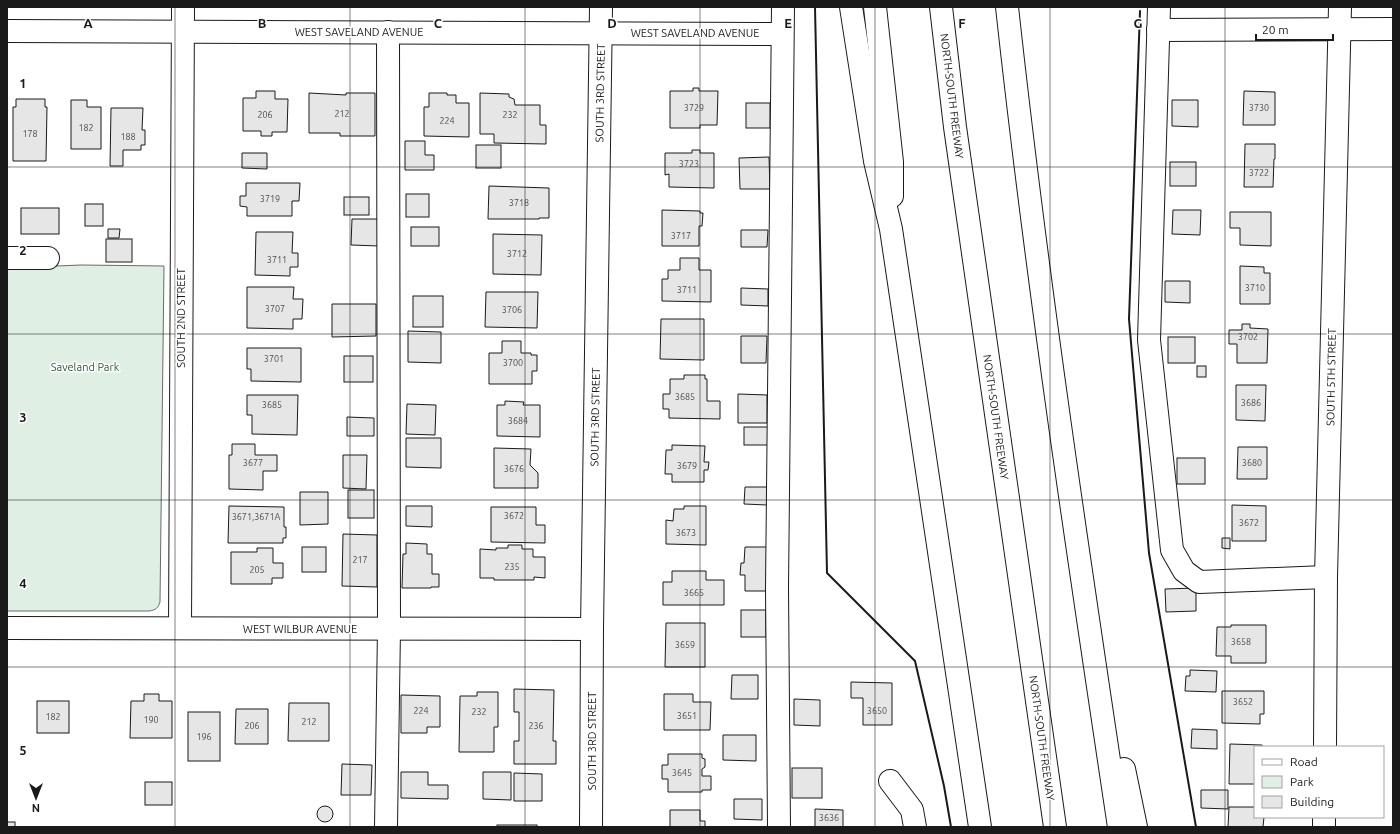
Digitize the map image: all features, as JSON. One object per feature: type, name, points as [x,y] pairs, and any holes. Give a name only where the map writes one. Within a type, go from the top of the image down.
[{"type":"main road","name":"SOUTH 2ND STREET","points":[[180,628],[183,7]]},
{"type":"main road","name":"SOUTH 3RD STREET","points":[[591,827],[592,629],[601,7]]},
{"type":"main road","points":[[779,827],[777,588],[783,7]]},
{"type":"main road","points":[[852,7],[875,161],[891,229],[980,827]]},
{"type":"main road","points":[[875,7],[892,162],[891,229]]},
{"type":"main road","name":"NORTH-SOUTH FREEWAY","points":[[941,7],[955,127],[1055,827]]},
{"type":"main road","points":[[1007,7],[1022,137],[1077,550],[1119,827]]},
{"type":"main road","points":[[1159,7],[1149,340],[1172,550],[1184,571],[1199,582],[1326,577]]},
{"type":"main road","name":"SOUTH 5TH STREET","points":[[1325,746],[1326,577],[1340,7]]},
{"type":"main road","points":[[1158,30],[1393,30]]},
{"type":"main road","name":"WEST SAVELAND AVENUE","points":[[7,31],[782,34]]},
{"type":"main road","points":[[386,827],[389,629],[388,32]]},
{"type":"main road","points":[[7,258],[48,258]]},
{"type":"main road","points":[[1077,550],[1136,827]]},
{"type":"main road","name":"WEST WILBUR AVENUE","points":[[7,628],[592,629]]},
{"type":"main road","points":[[890,781],[912,810],[915,827]]},
{"type":"green space","name":"Saveland Park","points":[[81,265],[164,266],[160,602],[156,608],[149,611],[7,611],[7,268]]},
{"type":"building","points":[[693,88],[699,88],[699,91],[718,91],[717,125],[700,125],[700,128],[670,128],[670,91],[693,91]]},
{"type":"building","points":[[256,91],[275,91],[275,99],[288,99],[287,132],[272,132],[272,136],[261,136],[261,131],[243,131],[243,98],[256,98]]},
{"type":"building","points":[[1244,91],[1275,92],[1275,125],[1243,125]]},
{"type":"building","points":[[309,93],[346,95],[346,93],[375,93],[375,136],[340,136],[340,133],[309,133]]},
{"type":"building","points":[[429,93],[447,93],[447,95],[456,95],[456,103],[469,103],[469,137],[424,136],[424,107],[429,107]]},
{"type":"building","points":[[480,93],[509,94],[509,97],[514,99],[515,105],[540,105],[540,125],[546,125],[546,144],[494,143],[494,134],[480,134]]},
{"type":"building","points":[[16,99],[45,99],[45,107],[47,107],[46,161],[13,161],[13,107],[16,107]]},
{"type":"building","points":[[71,100],[87,100],[87,107],[101,107],[101,149],[71,149]]},
{"type":"building","points":[[1172,100],[1198,100],[1198,127],[1172,126]]},
{"type":"building","points":[[746,103],[770,103],[770,128],[746,128]]},
{"type":"building","points":[[111,108],[143,108],[142,130],[145,130],[145,145],[141,145],[141,150],[123,150],[123,166],[110,166]]},
{"type":"building","points":[[405,141],[425,141],[425,155],[434,155],[434,170],[405,170]]},
{"type":"building","points":[[1245,144],[1275,144],[1273,187],[1244,187]]},
{"type":"building","points":[[476,145],[501,145],[501,168],[476,168]]},
{"type":"building","points":[[692,150],[700,150],[700,153],[714,153],[714,188],[669,187],[669,174],[665,175],[665,153],[692,153]]},
{"type":"building","points":[[242,153],[267,153],[267,169],[242,168]]},
{"type":"building","points":[[769,157],[770,189],[740,189],[739,158]]},
{"type":"building","points":[[1170,162],[1196,162],[1196,186],[1170,186]]},
{"type":"building","points":[[246,183],[300,183],[299,201],[292,201],[292,216],[247,216],[247,207],[240,206],[240,196],[246,196]]},
{"type":"building","points":[[489,186],[549,188],[549,218],[488,219]]},
{"type":"building","points":[[406,194],[429,194],[429,217],[406,217]]},
{"type":"building","points":[[344,197],[369,197],[369,215],[344,215]]},
{"type":"building","points":[[85,204],[103,204],[103,226],[85,226]]},
{"type":"building","points":[[21,208],[59,208],[59,234],[21,234]]},
{"type":"building","points":[[662,210],[700,211],[700,213],[703,213],[702,226],[699,226],[699,246],[662,246]]},
{"type":"building","points":[[1173,210],[1201,210],[1200,235],[1172,234]]},
{"type":"building","points":[[1230,212],[1271,212],[1271,246],[1240,245],[1240,228],[1230,228]]},
{"type":"building","points":[[352,219],[380,219],[379,246],[351,245]]},
{"type":"building","points":[[411,227],[439,227],[439,246],[411,246]]},
{"type":"building","points":[[108,229],[120,229],[119,238],[108,238]]},
{"type":"building","points":[[741,230],[768,230],[767,247],[741,247]]},
{"type":"building","points":[[256,232],[293,232],[292,253],[298,253],[298,267],[290,267],[290,276],[255,275]]},
{"type":"building","points":[[493,234],[542,235],[541,275],[493,274]]},
{"type":"building","points":[[106,239],[132,239],[132,262],[106,262]]},
{"type":"building","points":[[680,258],[699,258],[699,270],[711,270],[711,302],[662,301],[662,279],[668,279],[668,270],[680,270]]},
{"type":"building","points":[[1240,266],[1264,267],[1264,273],[1270,273],[1270,304],[1240,304]]},
{"type":"building","points":[[1165,281],[1190,281],[1190,303],[1165,302]]},
{"type":"building","points":[[247,287],[294,287],[293,299],[303,299],[302,319],[293,319],[293,329],[247,328]]},
{"type":"building","points":[[741,288],[768,289],[768,306],[741,305]]},
{"type":"building","points":[[486,292],[538,292],[537,328],[485,327]]},
{"type":"building","points":[[413,296],[443,296],[443,327],[413,327]]},
{"type":"building","points":[[332,304],[376,304],[376,336],[332,337]]},
{"type":"building","points":[[661,319],[704,319],[704,360],[660,359]]},
{"type":"building","points":[[1242,324],[1250,324],[1250,328],[1268,329],[1267,363],[1237,363],[1237,344],[1229,344],[1229,330],[1242,330]]},
{"type":"building","points":[[408,331],[441,332],[441,363],[408,362]]},
{"type":"building","points":[[741,336],[767,336],[766,363],[741,363]]},
{"type":"building","points":[[1168,337],[1195,337],[1195,363],[1168,363]]},
{"type":"building","points":[[502,341],[521,341],[521,353],[531,353],[531,355],[537,355],[537,371],[532,371],[532,384],[489,384],[489,353],[502,353]]},
{"type":"building","points":[[247,348],[301,348],[301,382],[251,381],[251,369],[247,369]]},
{"type":"building","points":[[344,356],[373,356],[373,382],[344,382]]},
{"type":"building","points":[[1197,366],[1206,366],[1206,377],[1197,377]]},
{"type":"building","points":[[684,375],[705,375],[705,379],[707,379],[707,401],[720,401],[720,419],[669,418],[669,409],[663,409],[663,394],[670,394],[670,379],[684,379]]},
{"type":"building","points":[[1236,385],[1266,385],[1265,421],[1236,420]]},
{"type":"building","points":[[738,394],[767,395],[767,423],[738,423]]},
{"type":"building","points":[[247,395],[298,395],[297,435],[252,434],[252,415],[247,415]]},
{"type":"building","points":[[505,401],[524,402],[523,405],[540,405],[540,437],[497,436],[497,405],[505,405]]},
{"type":"building","points":[[407,404],[436,405],[435,435],[406,434]]},
{"type":"building","points":[[347,417],[374,418],[374,436],[347,436]]},
{"type":"building","points":[[744,427],[768,427],[768,445],[744,445]]},
{"type":"building","points":[[406,438],[441,438],[441,468],[406,467]]},
{"type":"building","points":[[232,444],[255,444],[255,455],[277,455],[277,471],[263,471],[263,490],[229,489],[229,455],[232,455]]},
{"type":"building","points":[[672,445],[705,446],[704,462],[709,462],[708,470],[704,470],[704,482],[672,482],[672,474],[665,474],[666,450],[672,450]]},
{"type":"building","points":[[1238,447],[1267,447],[1267,479],[1237,479]]},
{"type":"building","points":[[494,448],[531,449],[530,465],[538,473],[538,488],[494,488]]},
{"type":"building","points":[[343,455],[367,455],[366,489],[343,488]]},
{"type":"building","points":[[1177,458],[1205,458],[1205,484],[1177,484]]},
{"type":"building","points":[[745,487],[768,487],[767,505],[744,504]]},
{"type":"building","points":[[348,490],[374,490],[374,518],[348,518]]},
{"type":"building","points":[[300,492],[328,492],[328,524],[300,525]]},
{"type":"building","points":[[1232,505],[1266,506],[1266,541],[1232,541]]},
{"type":"building","points":[[229,506],[284,507],[284,527],[286,527],[286,538],[283,538],[283,543],[228,543]]},
{"type":"building","points":[[406,506],[432,506],[432,527],[406,526]]},
{"type":"building","points":[[684,506],[706,506],[706,545],[666,544],[666,520],[673,521],[674,509],[684,509]]},
{"type":"building","points":[[491,507],[536,507],[536,525],[545,525],[545,543],[491,542]]},
{"type":"building","points":[[343,534],[377,535],[377,587],[342,586]]},
{"type":"building","points":[[1222,538],[1230,538],[1230,549],[1222,548]]},
{"type":"building","points":[[406,543],[427,544],[427,554],[432,554],[432,574],[439,574],[439,587],[402,588],[403,554],[406,554]]},
{"type":"building","points":[[508,545],[522,545],[522,549],[533,549],[533,557],[545,557],[545,578],[534,577],[534,580],[494,580],[494,578],[480,578],[480,549],[496,550],[496,548],[508,548]]},
{"type":"building","points":[[302,547],[326,547],[326,572],[302,572]]},
{"type":"building","points":[[745,547],[769,547],[768,591],[745,591],[745,575],[740,575],[741,563],[744,563]]},
{"type":"building","points":[[257,548],[273,548],[273,563],[283,563],[283,578],[272,578],[272,584],[231,584],[231,552],[257,552]]},
{"type":"building","points":[[672,571],[706,571],[706,580],[724,580],[724,605],[663,605],[663,582],[672,582]]},
{"type":"building","points":[[1196,588],[1196,611],[1166,612],[1165,589]]},
{"type":"building","points":[[741,610],[766,610],[766,637],[741,637]]},
{"type":"building","points":[[666,623],[705,623],[705,667],[665,667]]},
{"type":"building","points":[[1231,625],[1266,625],[1266,663],[1231,663],[1231,656],[1216,656],[1217,627],[1231,627]]},
{"type":"building","points":[[1190,670],[1217,671],[1216,692],[1185,691],[1186,676],[1190,676]]},
{"type":"building","points":[[732,675],[758,675],[758,699],[731,699]]},
{"type":"building","points":[[851,682],[892,683],[892,725],[863,725],[863,698],[851,698]]},
{"type":"building","points":[[514,689],[554,690],[553,741],[556,741],[556,764],[514,764],[514,741],[519,741],[519,712],[514,712]]},
{"type":"building","points":[[1222,691],[1264,691],[1264,714],[1260,714],[1260,724],[1222,723]]},
{"type":"building","points":[[477,692],[498,692],[498,727],[494,727],[494,752],[459,752],[460,696],[477,696]]},
{"type":"building","points":[[144,694],[159,694],[159,701],[172,701],[172,738],[130,738],[131,701],[144,701]]},
{"type":"building","points":[[664,694],[693,694],[693,702],[711,702],[710,730],[664,730]]},
{"type":"building","points":[[401,695],[440,696],[440,727],[427,727],[427,733],[401,733]]},
{"type":"building","points":[[794,699],[820,700],[820,726],[794,725]]},
{"type":"building","points":[[37,701],[69,701],[69,733],[37,733]]},
{"type":"building","points":[[289,703],[329,703],[329,741],[288,741]]},
{"type":"building","points":[[236,709],[268,709],[268,744],[235,744]]},
{"type":"building","points":[[188,712],[220,712],[220,761],[188,761]]},
{"type":"building","points":[[1192,729],[1217,730],[1217,749],[1191,748]]},
{"type":"building","points":[[723,735],[756,735],[756,761],[723,760]]},
{"type":"building","points":[[1230,744],[1262,745],[1254,746],[1254,784],[1229,784]]},
{"type":"building","points":[[668,754],[702,754],[702,758],[705,759],[705,767],[702,769],[702,776],[711,776],[711,790],[702,790],[702,792],[668,792],[668,779],[662,779],[662,765],[668,765]]},
{"type":"building","points":[[342,764],[372,765],[371,795],[341,795]]},
{"type":"building","points":[[792,768],[822,768],[822,798],[792,798]]},
{"type":"building","points":[[401,772],[428,772],[428,785],[448,785],[448,799],[401,798]]},
{"type":"building","points":[[483,772],[511,772],[511,800],[483,799]]},
{"type":"building","points":[[514,773],[542,774],[542,801],[514,801]]},
{"type":"building","points":[[145,782],[172,782],[172,805],[145,805]]},
{"type":"building","points":[[1201,790],[1228,790],[1228,809],[1201,808]]},
{"type":"building","points":[[734,799],[762,799],[762,820],[734,819]]},
{"type":"building","points":[[322,806],[328,806],[333,811],[331,820],[328,822],[322,822],[317,817],[317,811]]},
{"type":"building","points":[[1229,807],[1254,807],[1254,818],[1264,818],[1263,827],[1228,827]]},
{"type":"building","points":[[815,809],[843,810],[843,827],[815,827]]},
{"type":"building","points":[[670,810],[700,810],[700,821],[705,821],[705,827],[670,827]]},
{"type":"building","points":[[7,822],[15,822],[15,827],[7,827]]},
{"type":"building","points":[[497,825],[537,825],[537,827],[497,827]]},
{"type":"wall","points":[[815,7],[827,573],[915,661],[944,786],[951,827]]},
{"type":"wall","points":[[1140,11],[1129,319],[1149,553],[1196,827]]}]
